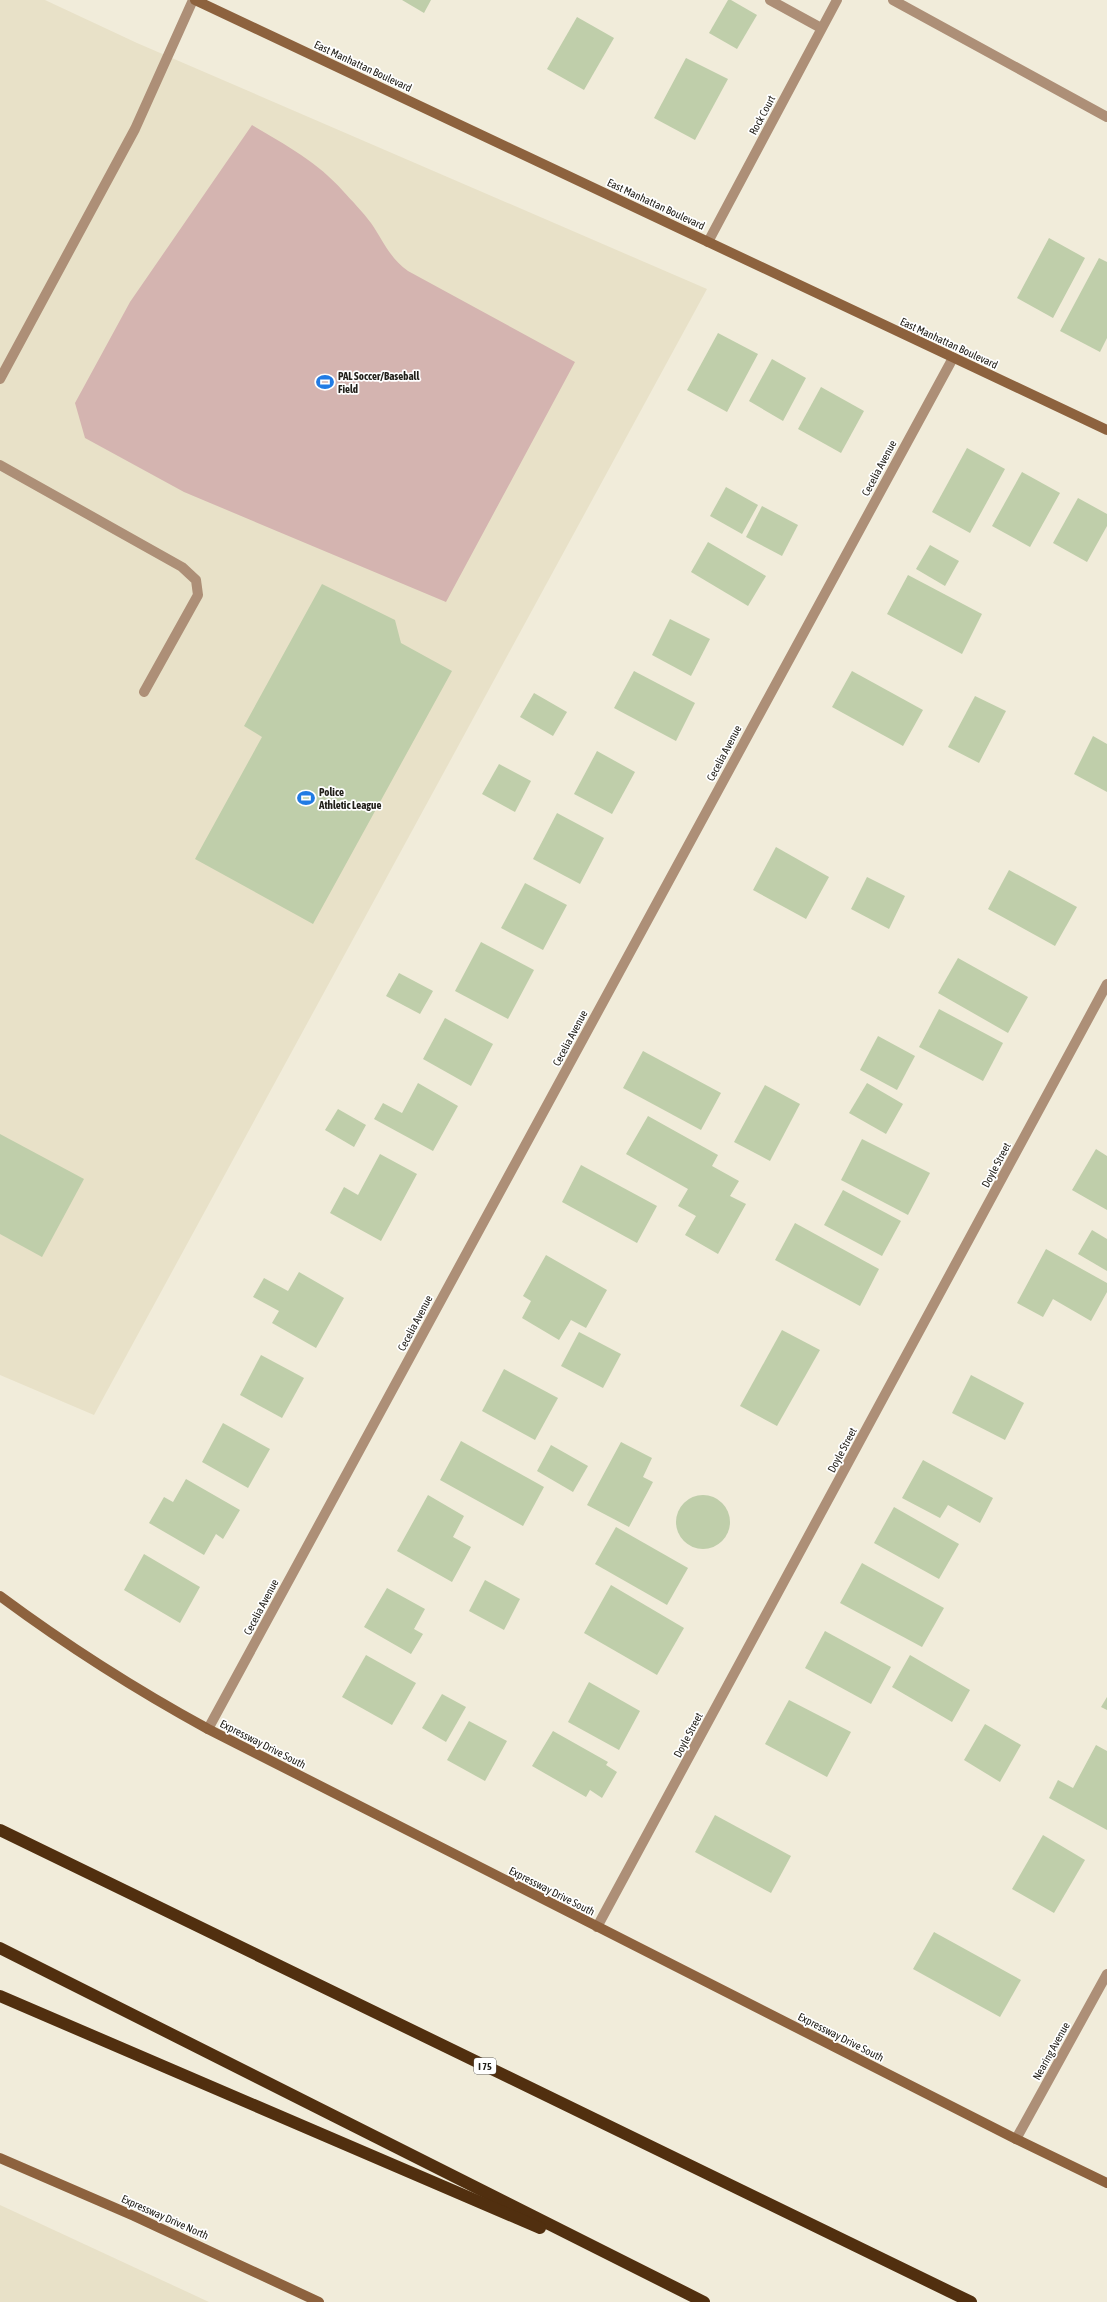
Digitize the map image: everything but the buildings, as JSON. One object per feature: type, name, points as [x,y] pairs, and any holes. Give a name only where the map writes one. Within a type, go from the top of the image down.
[{"type":"highway","name":"I 75","points":[[0,1830],[970,2302]]},
{"type":"highway","points":[[0,1948],[704,2302]]},
{"type":"highway","points":[[0,1996],[655,2277]]},
{"type":"main road","name":"East Manhattan Boulevard","points":[[194,0],[1107,430]]},
{"type":"main road","name":"Expressway Drive South","points":[[0,1596],[45,1629],[114,1675],[208,1729],[1016,2139],[1107,2183]]},
{"type":"main road","name":"Expressway Drive North","points":[[0,2158],[134,2216],[319,2302]]},
{"type":"street","points":[[0,379],[135,129],[194,0]]},
{"type":"street","points":[[770,0],[821,28]]},
{"type":"street","name":"Rock Court","points":[[708,242],[836,0]]},
{"type":"street","points":[[893,0],[1107,118]]},
{"type":"street","name":"Cecelia Avenue","points":[[208,1729],[953,358]]},
{"type":"street","points":[[0,465],[182,567],[196,580],[198,595],[144,692]]},
{"type":"street","name":"Doyle Street","points":[[597,1927],[1107,984]]},
{"type":"street","name":"Nearing Avenue","points":[[1016,2139],[1107,1974]]},
{"type":"shaded area","points":[[0,0],[45,0],[137,43],[707,289],[94,1415],[0,1375]]},
{"type":"shaded area","name":"PAL Soccer/Baseball Field","points":[[252,125],[300,154],[323,171],[368,219],[391,255],[401,266],[575,362],[446,602],[184,492],[85,438],[75,403],[130,302]]},
{"type":"shaded area","points":[[0,2205],[209,2302],[0,2302]]},
{"type":"place","name":"PAL Soccer/Baseball Field","points":[[325,382]]},
{"type":"place","name":"Police Athletic League","points":[[306,798]]}]
